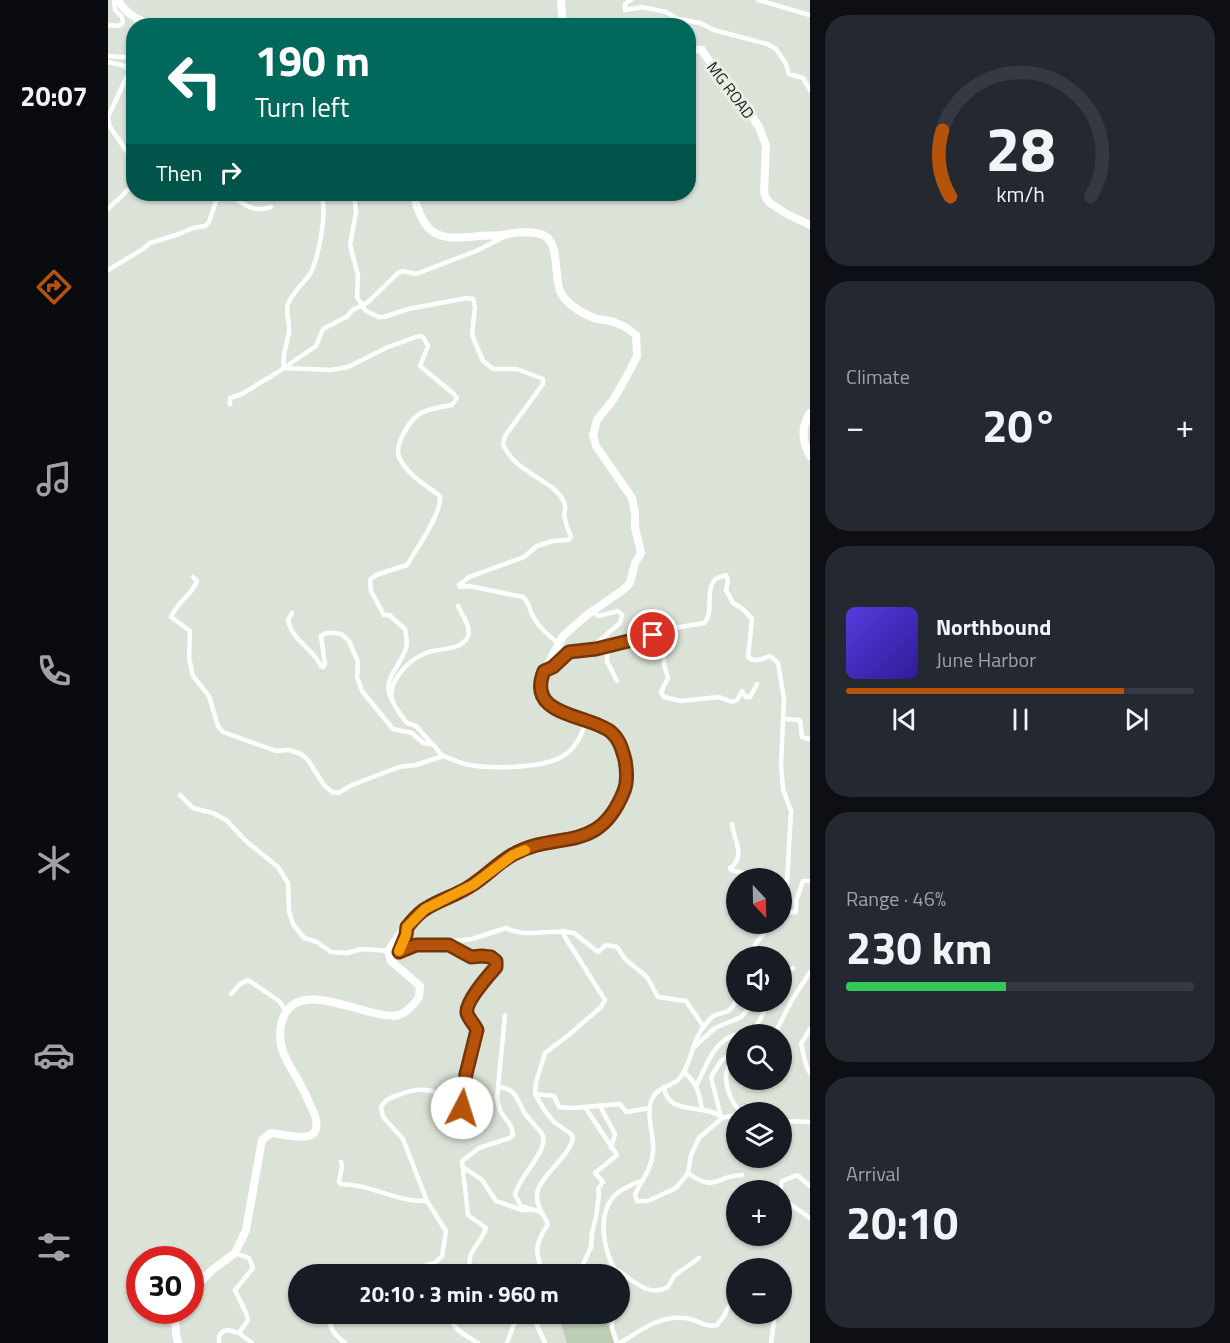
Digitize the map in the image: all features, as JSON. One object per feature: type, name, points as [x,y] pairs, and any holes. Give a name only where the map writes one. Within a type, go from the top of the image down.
[{"type":"main road","points":[[116,0],[125,11],[136,18]]},
{"type":"main road","points":[[561,0],[562,18]]},
{"type":"main road","name":"MG ROAD","points":[[696,50],[702,50],[723,82],[740,98],[759,127],[766,146],[764,192],[770,203],[784,213],[810,225]]},
{"type":"main road","points":[[204,1278],[235,1253],[246,1230],[262,1140],[271,1133],[301,1138],[312,1134],[316,1124],[314,1113],[283,1052],[280,1034],[286,1011],[294,1004],[310,999],[393,1015],[407,1011],[419,997],[420,986],[392,961],[388,951],[407,927],[425,909],[473,885],[513,855],[530,848],[582,837],[601,828],[624,792],[627,781],[621,745],[616,737],[605,728],[569,716],[545,700],[540,689],[544,671],[558,643],[569,631],[630,583],[635,563],[641,553],[632,498],[596,446],[592,435],[597,420],[614,400],[630,372],[637,356],[636,335],[616,322],[594,318],[579,310],[564,297],[560,291],[556,274],[555,254],[550,240],[542,235],[527,232],[446,238],[429,227],[420,217],[415,201]]},
{"type":"main road","points":[[810,413],[803,424],[806,448],[810,456]]},
{"type":"main road","points":[[176,1324],[178,1343]]},
{"type":"street","points":[[108,25],[118,26],[123,23],[122,17],[115,10],[116,0]]},
{"type":"street","points":[[631,0],[625,4],[625,10],[642,7],[666,12],[676,18]]},
{"type":"street","points":[[758,0],[810,15]]},
{"type":"street","points":[[696,22],[776,49],[786,64],[789,74],[803,78],[810,90]]},
{"type":"street","points":[[108,56],[126,57]]},
{"type":"street","points":[[108,62],[126,67]]},
{"type":"street","points":[[126,78],[108,117],[110,127],[126,150]]},
{"type":"street","points":[[109,210],[126,192]]},
{"type":"street","points":[[108,270],[150,243],[207,225],[216,201]]},
{"type":"street","points":[[238,201],[253,209],[265,210],[272,207]]},
{"type":"street","points":[[284,368],[283,362],[289,335],[287,308],[314,265],[322,225],[323,201]]},
{"type":"street","points":[[355,201],[356,212],[350,245],[358,275],[356,292],[361,306],[375,315],[384,317],[408,309],[466,298],[472,299],[475,307],[472,335],[483,361],[493,369],[517,369],[543,380],[543,384],[505,436],[503,444],[517,464],[532,476],[549,484],[562,500],[565,509],[564,516],[571,537],[566,541],[553,541],[537,546],[524,557],[474,575],[460,582],[459,585],[523,597],[528,602],[539,626],[558,643]]},
{"type":"street","points":[[230,404],[230,398],[242,394],[316,346],[323,329],[348,316],[351,311],[376,296],[398,273],[402,271],[416,274],[476,251],[509,234]]},
{"type":"street","points":[[284,368],[331,370],[348,367],[387,347],[419,336],[427,342],[428,346],[420,366],[457,398],[452,405],[419,414],[414,418],[400,443],[398,453],[404,465],[426,487],[438,494],[440,503],[423,539],[406,565],[376,575],[369,582],[371,591],[384,615],[389,615],[405,629],[406,650],[393,670],[388,683],[392,700],[407,723],[416,726],[443,756],[464,764],[505,767],[545,763],[556,759],[571,750],[582,733],[586,721]]},
{"type":"street","points":[[544,671],[553,667],[569,652],[640,640],[645,636],[707,621],[710,587],[715,579],[726,575],[728,596],[752,619],[748,657],[761,660],[770,656],[778,663],[784,699],[782,784],[790,811],[788,868]]},
{"type":"street","points":[[193,577],[197,581],[195,587],[187,594],[171,617],[190,631],[189,658],[193,676],[212,701],[220,730],[276,751],[289,750],[301,754],[308,759],[324,785],[332,792],[338,793],[352,785],[399,767],[416,765],[443,756]]},
{"type":"street","points":[[392,700],[392,691],[400,673],[415,658],[427,652],[456,645],[467,639],[468,627],[458,606]]},
{"type":"street","points":[[594,611],[598,616],[618,610],[622,615],[620,623],[597,643],[600,648]]},
{"type":"street","points":[[292,613],[288,620],[291,630],[298,640],[313,652],[321,666],[324,665],[321,636],[326,633],[341,634],[349,641],[358,662],[358,681],[370,703],[393,729],[412,733],[423,743],[432,744]]},
{"type":"street","points":[[674,629],[667,633],[664,639],[664,664],[668,678],[661,692],[664,697],[681,701],[719,697],[732,702],[737,700],[742,691],[746,698],[750,697],[757,684]]},
{"type":"street","points":[[607,646],[607,660],[617,681]]},
{"type":"street","points":[[784,719],[800,720],[802,737],[810,739]]},
{"type":"street","points":[[180,795],[194,808],[213,813],[226,820],[247,842],[278,867],[288,883],[289,911],[293,924],[304,938],[317,942],[326,950],[340,953],[362,950],[388,951]]},
{"type":"street","points":[[730,868],[736,864],[739,844],[734,837],[732,824]]},
{"type":"street","points":[[792,912],[796,912],[796,901],[803,881],[810,880]]},
{"type":"street","points":[[407,927],[399,952],[416,945],[450,946],[471,957],[491,957],[497,963],[467,1009],[477,1030],[466,1074],[464,1090],[466,1105],[462,1108],[443,1095],[420,1088],[389,1098],[381,1107],[383,1117],[404,1142],[427,1201],[446,1231],[440,1260],[431,1264]]},
{"type":"street","points":[[450,946],[453,940],[472,939],[506,928],[513,933],[523,935],[566,930],[598,952],[606,945],[617,947],[625,959],[647,977],[658,998],[686,1001],[704,1027]]},
{"type":"street","points":[[540,1264],[536,1252],[538,1241],[548,1224],[536,1197],[538,1188],[571,1145],[573,1138],[549,1117],[535,1094],[536,1082],[544,1054],[601,1007],[605,1000],[563,932]]},
{"type":"street","points":[[780,1024],[810,972]]},
{"type":"street","points":[[231,994],[240,984],[248,980],[279,1001],[286,1011]]},
{"type":"street","points":[[726,1012],[711,1018],[704,1027],[693,1048],[685,1072],[678,1080],[654,1095],[650,1107],[653,1151],[650,1168],[634,1196],[635,1200],[639,1202],[670,1192],[680,1183],[688,1173],[691,1155],[699,1138],[721,1117],[726,1116]]},
{"type":"street","points":[[693,1048],[715,1028],[741,1017],[745,1012]]},
{"type":"street","points":[[469,1264],[470,1256],[486,1228],[468,1215],[462,1161],[479,1148],[513,1135],[511,1126],[500,1111],[497,1098],[505,1015]]},
{"type":"street","points":[[810,1029],[801,1044],[810,1073]]},
{"type":"street","points":[[696,1086],[718,1046],[726,1039]]},
{"type":"street","points":[[721,1117],[711,1078],[721,1061],[726,1057]]},
{"type":"street","points":[[685,1072],[696,1086],[702,1110]]},
{"type":"street","points":[[498,1087],[506,1087],[513,1091],[533,1126],[541,1132],[544,1139],[538,1154],[516,1189],[515,1195],[518,1203],[530,1210]]},
{"type":"street","points":[[664,1087],[667,1098],[672,1103],[690,1110],[712,1111],[721,1117]]},
{"type":"street","points":[[535,1094],[554,1096],[559,1107],[621,1104],[625,1112],[650,1107]]},
{"type":"street","points":[[600,1106],[615,1134],[611,1148]]},
{"type":"street","points":[[583,1264],[591,1247],[598,1189],[603,1182],[595,1173],[616,1155],[585,1107]]},
{"type":"street","points":[[792,1121],[810,1122]]},
{"type":"street","points":[[341,1162],[339,1180],[341,1184],[359,1186],[398,1199],[427,1201]]},
{"type":"street","points":[[463,1167],[482,1180],[496,1201],[522,1210],[542,1212]]},
{"type":"street","points":[[688,1173],[706,1183],[742,1175]]},
{"type":"street","points":[[785,1180],[796,1176],[810,1186]]},
{"type":"street","points":[[612,1264],[606,1248],[605,1215],[615,1195],[642,1181]]},
{"type":"street","points":[[792,1206],[810,1218]]},
{"type":"street","points":[[235,1253],[249,1258],[253,1270],[235,1290],[248,1316],[247,1323],[239,1333]]},
{"type":"street","points":[[630,1280],[644,1289],[656,1291],[668,1287],[674,1276],[699,1258]]},
{"type":"street","points":[[612,1324],[619,1343],[654,1322],[664,1319],[685,1318],[707,1326],[717,1325],[726,1309]]},
{"type":"street","points":[[330,1324],[332,1331],[345,1343]]},
{"type":"street","points":[[453,1324],[461,1334],[478,1343]]},
{"type":"street","points":[[507,1343],[514,1324]]},
{"type":"street","points":[[536,1324],[545,1343]]},
{"type":"street","points":[[771,1343],[774,1324]]},
{"type":"street","points":[[219,1343],[219,1336],[228,1330],[239,1333],[252,1343]]},
{"type":"green space","points":[[561,1324],[608,1324],[614,1343],[567,1343]]},
{"type":"slow traffic","points":[[399,951],[407,927],[425,909],[463,891],[513,855],[525,850]]},
{"type":"route","points":[[462,1108],[466,1105],[464,1090],[466,1074],[477,1037],[477,1030],[467,1009],[497,963],[491,957],[471,957],[449,945],[416,945],[399,952],[407,927],[425,909],[473,885],[513,855],[530,848],[582,837],[601,828],[624,792],[627,781],[621,745],[616,737],[605,728],[569,716],[552,706],[542,696],[540,682],[544,671],[553,667],[569,652],[596,649],[653,635]]}]
